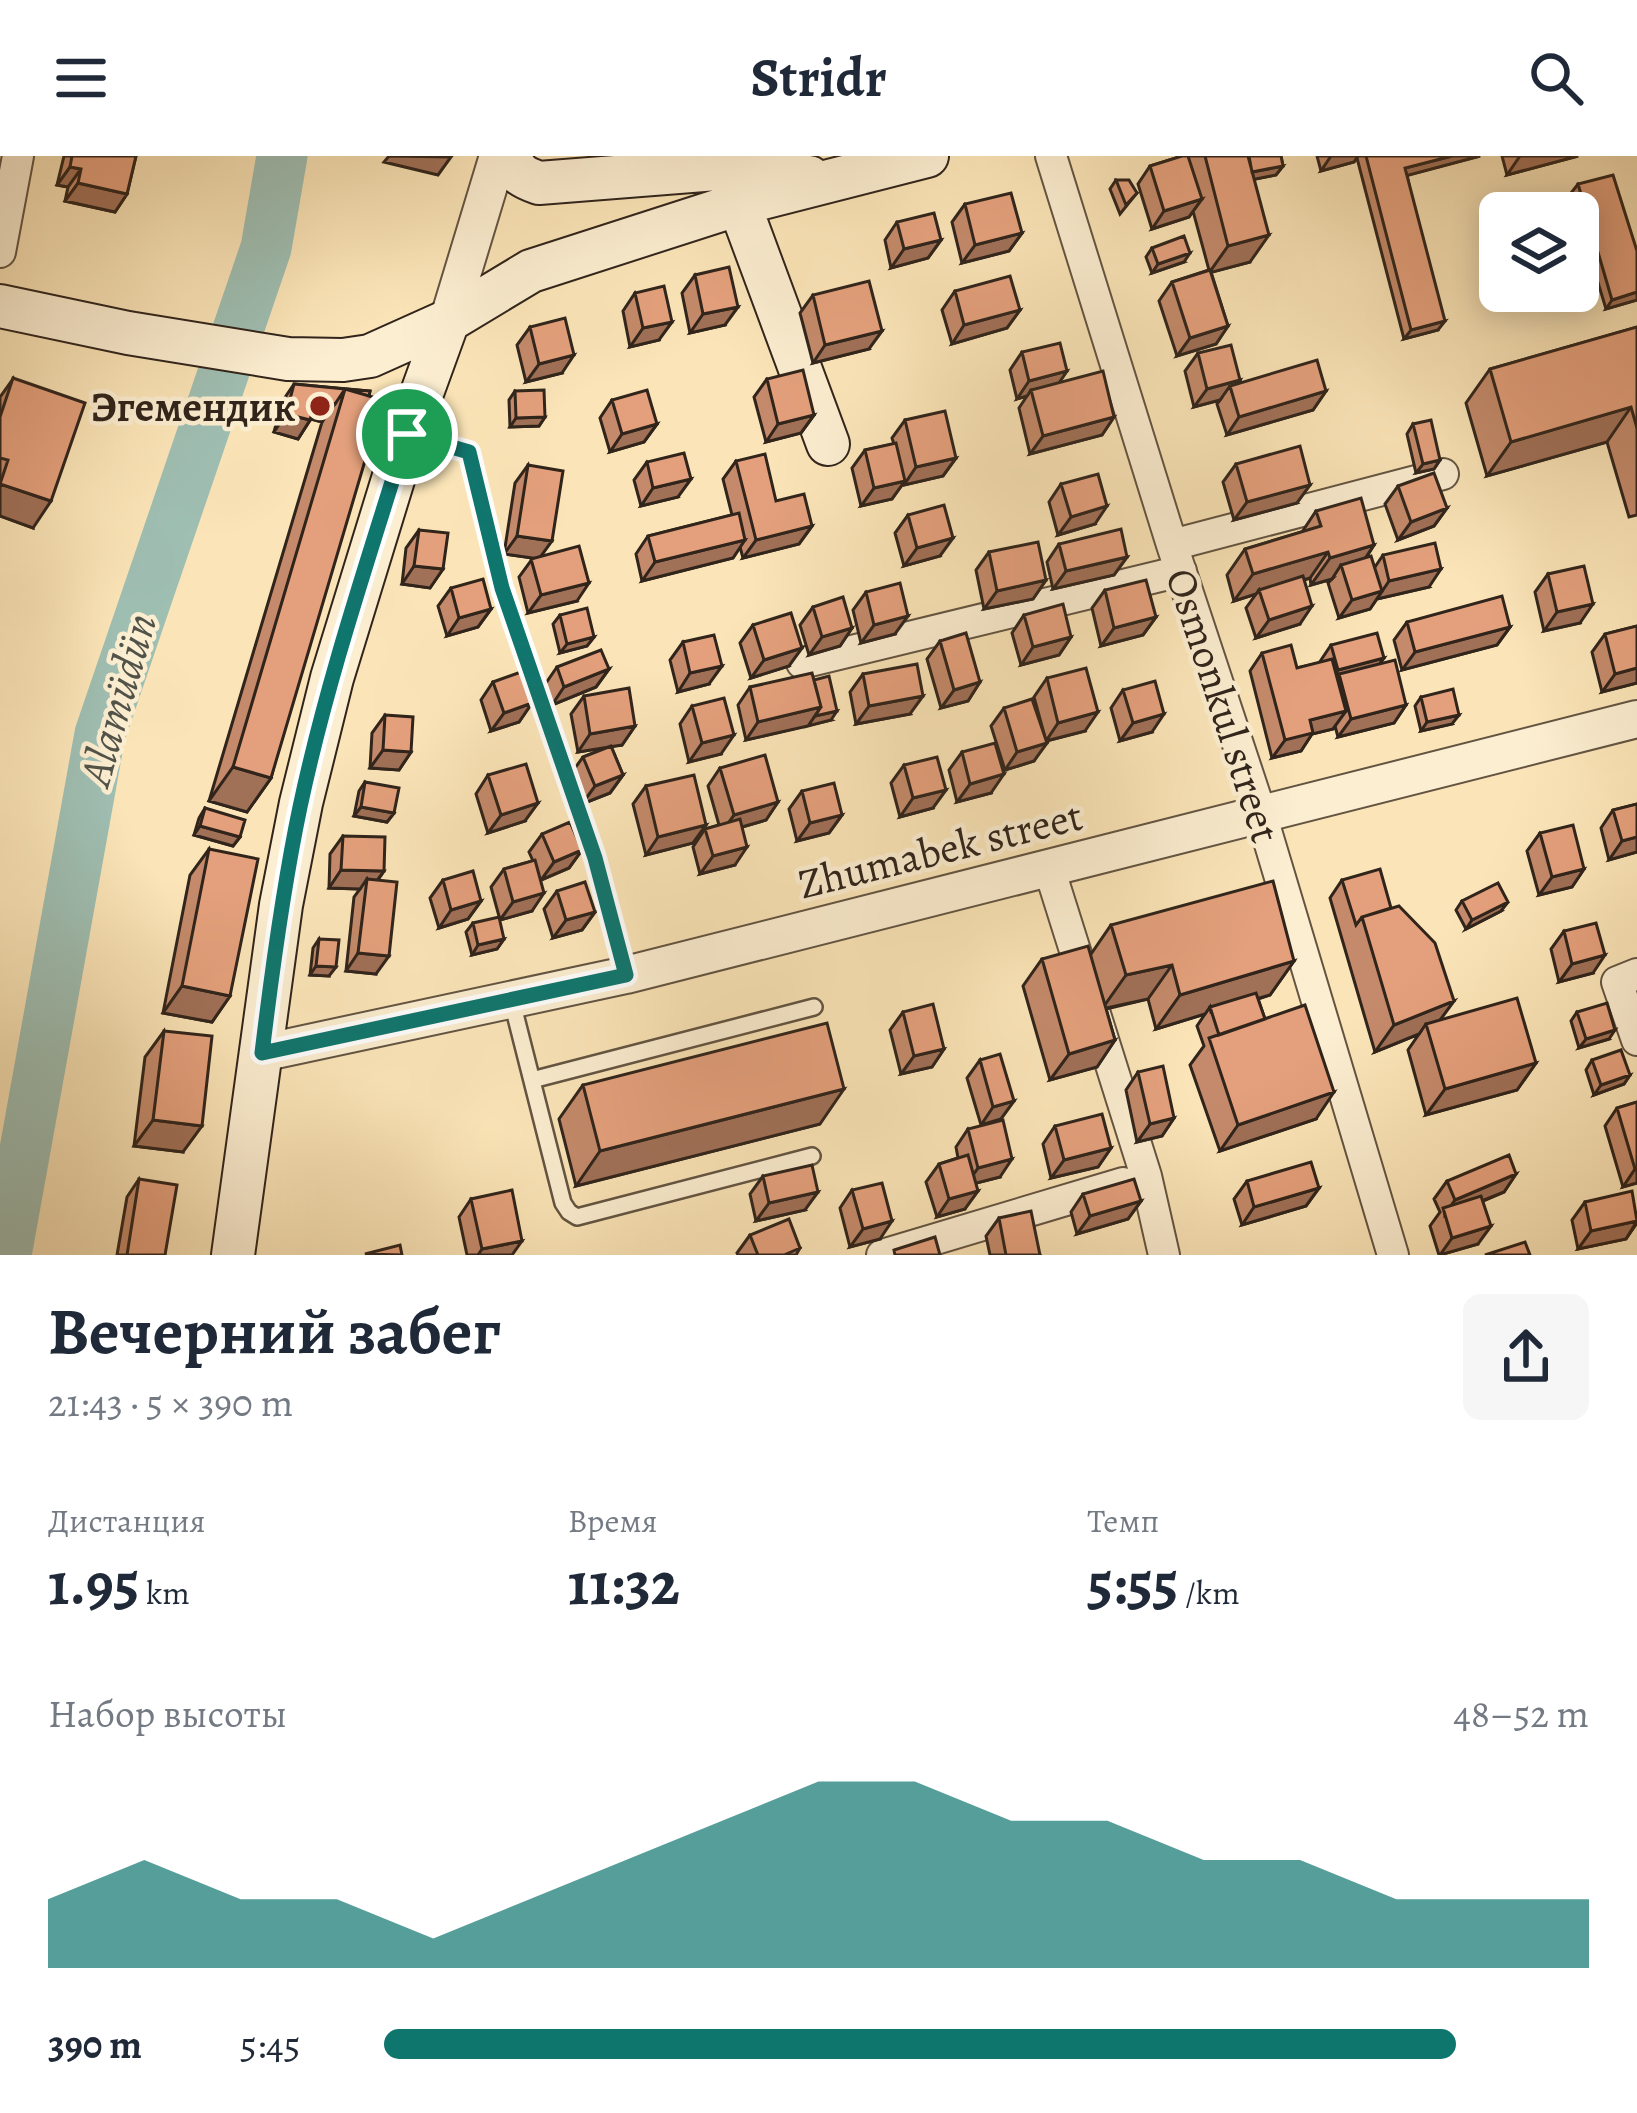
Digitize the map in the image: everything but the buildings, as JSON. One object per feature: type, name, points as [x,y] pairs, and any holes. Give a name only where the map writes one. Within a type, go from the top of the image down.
[{"type":"main road","points":[[510,156],[521,177],[539,183],[729,168],[834,179]]},
{"type":"main road","points":[[0,306],[128,333],[288,358],[370,356],[448,321],[531,271],[739,204],[927,156]]},
{"type":"main road","points":[[739,204],[829,444]]},
{"type":"main road","points":[[232,1255],[281,905],[301,802],[332,678],[407,434],[448,321]]},
{"type":"street","points":[[0,252],[18,156]]},
{"type":"street","points":[[448,321],[498,156]]},
{"type":"street","name":"Osmonkul street","points":[[1052,156],[1261,814],[1393,1255]]},
{"type":"street","points":[[802,663],[1177,558],[1443,474]]},
{"type":"street","name":"Zhumabek street","points":[[262,1053],[626,975],[1637,719]]},
{"type":"street","points":[[1049,868],[1146,1176],[1164,1255]]},
{"type":"street","points":[[1637,974],[1617,982],[1637,1040]]},
{"type":"street","points":[[882,1255],[1146,1176]]},
{"type":"lane","points":[[407,434],[469,452],[502,588],[595,858],[626,975]]},
{"type":"lane","points":[[512,999],[563,1203],[577,1217],[812,1156]]},
{"type":"lane","points":[[532,1080],[814,1007]]},
{"type":"waterway","name":"Alamüdün","points":[[6,1255],[100,734],[266,248],[282,156]]},
{"type":"place","name":"Эгемендик","points":[[320,406]]},
{"type":"route","points":[[407,434],[469,452],[502,588],[595,858],[626,975],[262,1053],[281,905],[301,802],[332,678],[407,434]]}]
